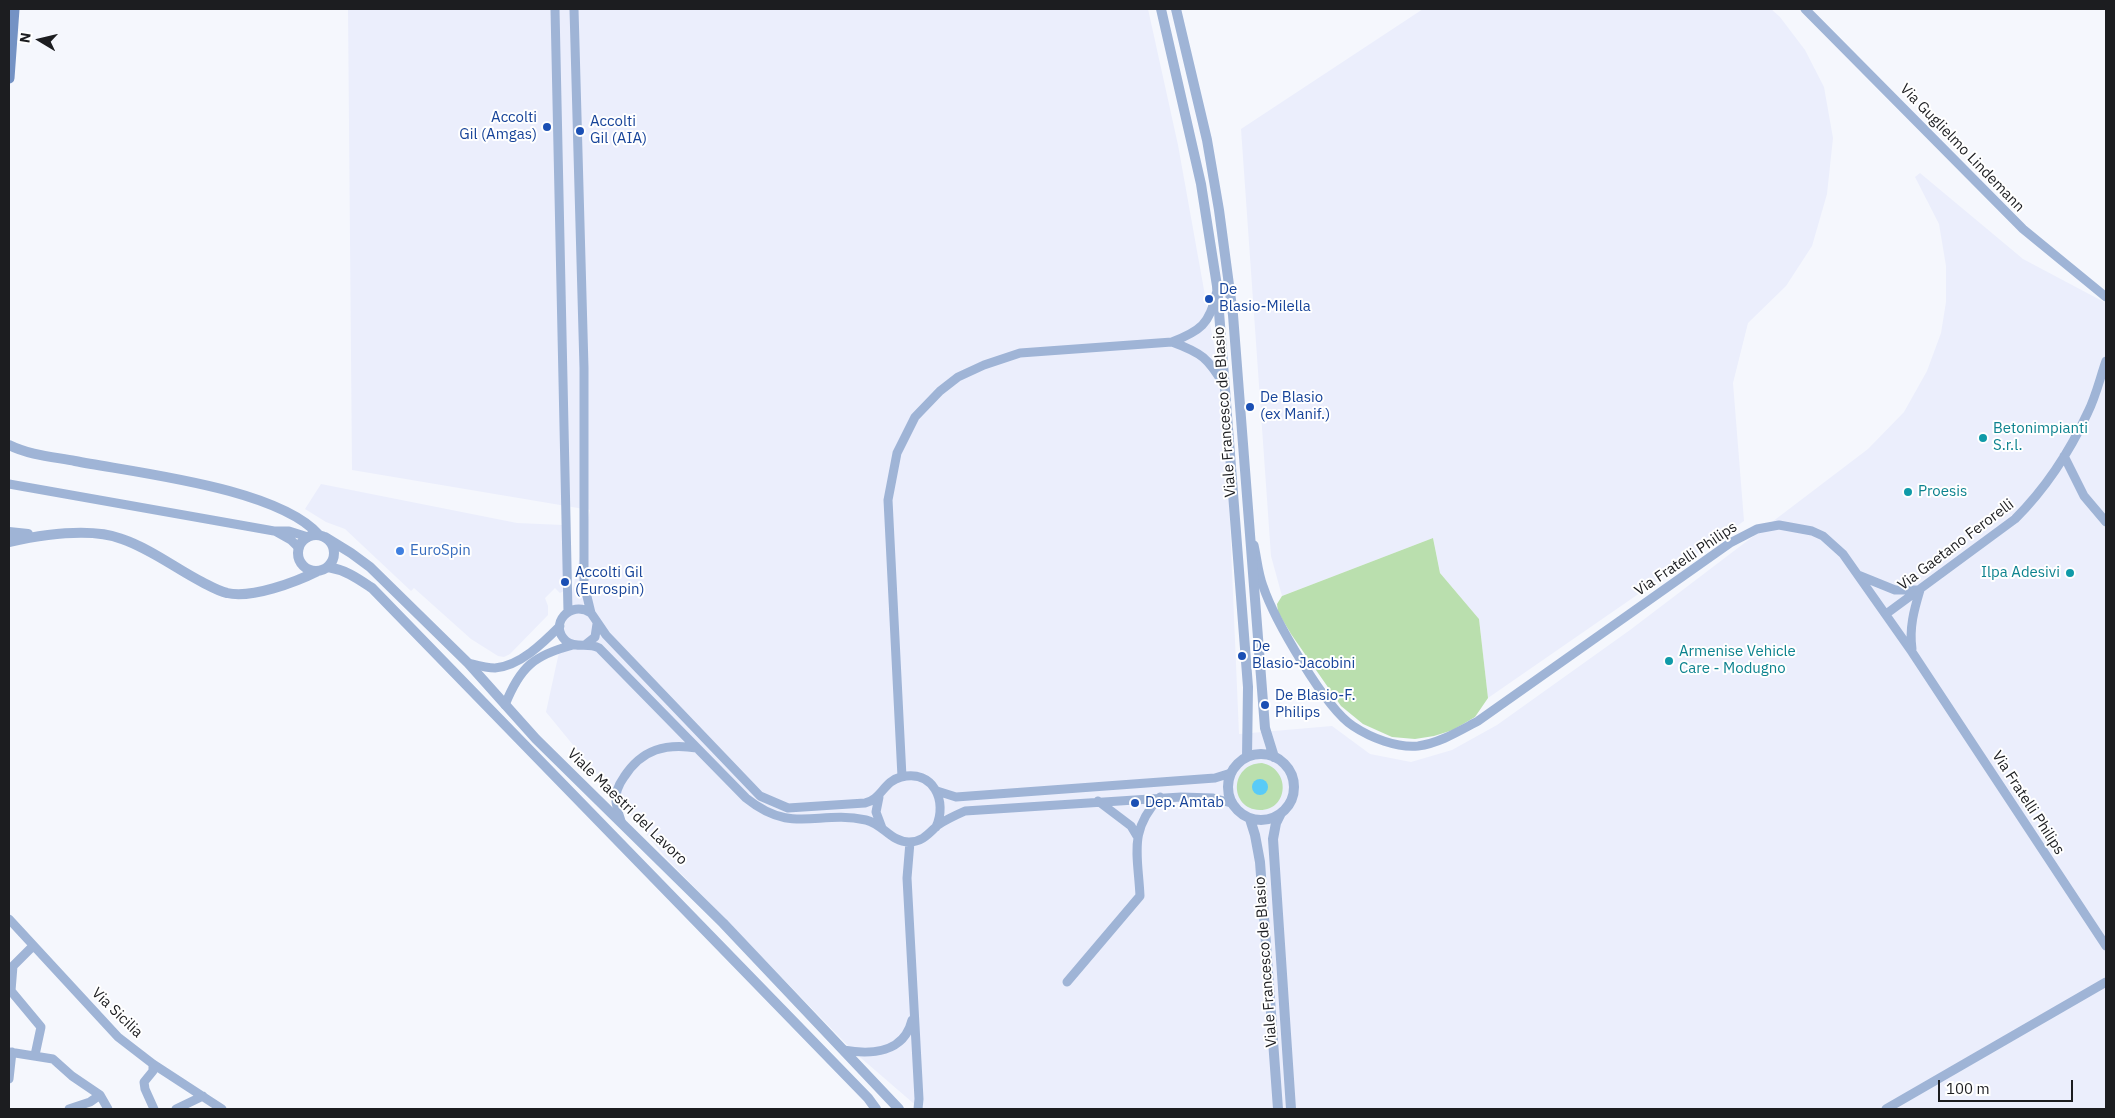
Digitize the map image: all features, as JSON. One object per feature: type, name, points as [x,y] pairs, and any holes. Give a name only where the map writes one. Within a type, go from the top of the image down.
[{"type":"main road","points":[[9,78],[14,9]]},
{"type":"street","points":[[555,9],[568,612]]},
{"type":"street","points":[[574,9],[584,368],[584,584],[592,614],[597,624],[760,796],[788,808],[814,808],[872,801],[885,786],[902,776],[922,778],[936,791],[942,809],[936,827]]},
{"type":"street","name":"Viale Francesco de Blasio","points":[[1161,9],[1201,184],[1217,286],[1248,687],[1247,757]]},
{"type":"street","name":"Viale Francesco de Blasio","points":[[1176,9],[1207,140],[1226,257],[1233,315],[1265,728],[1274,757]]},
{"type":"street","name":"Via Guglielmo Lindemann","points":[[1805,9],[2023,229],[2106,297]]},
{"type":"street","points":[[902,776],[888,500],[897,453],[915,417],[926,403],[958,377],[1000,358],[1020,353],[1172,342],[1192,335],[1204,325],[1210,316],[1217,286]]},
{"type":"street","points":[[1172,342],[1202,355],[1213,367],[1226,388]]},
{"type":"street","name":"Via Gaetano Ferorelli","points":[[1886,614],[2015,519],[2032,503],[2064,456],[2089,411],[2106,361]]},
{"type":"street","points":[[9,445],[52,457]]},
{"type":"street","points":[[9,452],[52,457]]},
{"type":"street","points":[[2064,456],[2084,496],[2106,522]]},
{"type":"street","name":"Viale Maestri del Lavoro","points":[[52,457],[197,484],[253,498],[302,521],[322,536],[352,553],[370,567],[468,663],[536,739],[716,916],[899,1109]]},
{"type":"street","points":[[9,484],[274,531],[289,531],[308,537],[322,536],[330,541],[334,550],[334,556],[323,569],[306,577],[250,594],[226,593],[144,548],[121,538],[104,534],[42,536],[9,542]]},
{"type":"street","name":"Via Fratelli Philips","points":[[1248,511],[1262,585],[1286,636],[1336,712],[1353,726],[1391,744],[1418,746],[1446,738],[1478,721],[1730,543],[1757,529],[1779,525],[1812,531],[1823,536],[1843,554],[1886,614],[2106,946]]},
{"type":"street","points":[[274,531],[291,540],[299,548]]},
{"type":"street","points":[[9,532],[42,536]]},
{"type":"street","points":[[308,537],[299,548],[300,560],[305,567],[323,569]]},
{"type":"street","name":"Viale Maestri del Lavoro","points":[[323,569],[340,569],[352,574],[372,588],[868,1098],[876,1109]]},
{"type":"street","points":[[1858,575],[1895,590],[1920,590],[1914,609],[1911,629],[1912,652]]},
{"type":"street","points":[[573,645],[563,638],[560,626],[561,620],[568,612],[577,608],[592,614]]},
{"type":"street","points":[[585,645],[595,637],[597,624]]},
{"type":"street","points":[[468,663],[493,668],[508,666],[542,643],[560,626]]},
{"type":"street","points":[[505,705],[511,689],[526,667],[542,656],[573,645],[593,644],[759,809],[782,818],[796,820],[856,818],[869,821],[882,828],[890,836],[910,842],[920,840],[936,827],[965,811],[1160,798],[1213,798],[1231,803]]},
{"type":"street","points":[[621,821],[616,801],[619,785],[628,769],[638,759],[649,752],[666,746],[679,745],[697,748]]},
{"type":"street","points":[[1265,755],[1274,757],[1288,770],[1294,788],[1292,798],[1281,813],[1272,819],[1260,821],[1250,819],[1236,810],[1231,803],[1228,788],[1231,773],[1247,757],[1265,755]]},
{"type":"street","points":[[936,791],[956,797],[1197,780],[1215,778],[1231,773]]},
{"type":"street","points":[[880,794],[876,812],[882,828]]},
{"type":"street","points":[[1067,982],[1140,896],[1137,836],[1140,824],[1148,810],[1160,798]]},
{"type":"street","points":[[1098,801],[1131,826],[1137,836]]},
{"type":"street","name":"Viale Francesco de Blasio","points":[[1281,813],[1276,823],[1273,839],[1291,1109]]},
{"type":"street","name":"Viale Francesco de Blasio","points":[[1250,819],[1260,862],[1278,1109]]},
{"type":"street","points":[[910,842],[907,878],[914,1010],[922,1109]]},
{"type":"street","name":"Via Sicilia","points":[[9,919],[118,1037],[153,1064],[222,1109]]},
{"type":"street","points":[[33,946],[13,966],[11,990],[41,1027],[35,1055]]},
{"type":"street","points":[[1886,1109],[2106,982]]},
{"type":"street","points":[[843,1050],[862,1053],[877,1052],[889,1048],[900,1040],[910,1028],[914,1010]]},
{"type":"street","points":[[9,1079],[10,1052],[35,1055],[53,1060],[100,1095],[108,1109]]},
{"type":"street","points":[[153,1064],[153,1071],[144,1082],[154,1109]]},
{"type":"street","points":[[69,1109],[90,1102],[100,1095]]},
{"type":"street","points":[[176,1109],[203,1096]]},
{"type":"street","points":[[918,1109],[920,1099]]},
{"type":"shaded area","points":[[348,9],[1148,9],[1178,145],[1225,407],[1239,734],[1332,726],[1370,754],[1411,762],[1452,750],[1497,725],[1630,630],[1868,449],[1904,412],[1927,371],[1941,333],[1946,302],[1946,266],[1939,224],[1915,177],[1920,173],[2023,259],[2106,303],[2106,1109],[920,1109],[854,1052],[665,857],[546,712],[590,510],[352,470]]},
{"type":"shaded area","points":[[1423,9],[1771,9],[1780,17],[1805,50],[1824,87],[1833,138],[1827,194],[1812,246],[1786,286],[1748,323],[1733,383],[1744,521],[1488,698],[1479,619],[1440,573],[1433,538],[1282,596],[1271,556],[1241,129]]},
{"type":"shaded area","points":[[321,484],[517,523],[563,525],[564,591],[560,593],[555,588],[545,598],[548,606],[548,615],[510,654],[504,657],[498,656],[471,639],[414,588],[411,591],[345,529],[326,522],[305,509]]},
{"type":"green space","points":[[1433,538],[1440,573],[1479,619],[1488,698],[1475,717],[1453,730],[1415,739],[1392,737],[1363,724],[1341,706],[1291,634],[1278,612],[1277,604],[1282,596]]},
{"type":"green space","points":[[1262,763],[1278,773],[1283,789],[1277,804],[1260,810],[1250,808],[1243,802],[1238,795],[1237,786],[1243,771],[1251,765]]},
{"type":"water","points":[[1257,779],[1263,779],[1268,784],[1266,793],[1257,795],[1252,790],[1252,784]]},
{"type":"place","name":"Accolti Gil (Amgas)","points":[[547,127]]},
{"type":"place","name":"Accolti Gil (AIA)","points":[[580,131]]},
{"type":"place","name":"De Blasio-Milella","points":[[1209,299]]},
{"type":"place","name":"De Blasio (ex Manif.)","points":[[1250,407]]},
{"type":"place","name":"Betonimpianti S.r.l.","points":[[1983,438]]},
{"type":"place","name":"Proesis","points":[[1908,492]]},
{"type":"place","name":"EuroSpin","points":[[400,551]]},
{"type":"place","name":"Ilpa Adesivi","points":[[2070,573]]},
{"type":"place","name":"Accolti Gil (Eurospin)","points":[[565,582]]},
{"type":"place","name":"De Blasio-Jacobini","points":[[1242,656]]},
{"type":"place","name":"Armenise Vehicle Care - Modugno","points":[[1669,661]]},
{"type":"place","name":"De Blasio-F. Philips","points":[[1265,705]]},
{"type":"place","name":"Dep. Amtab","points":[[1135,803]]}]
